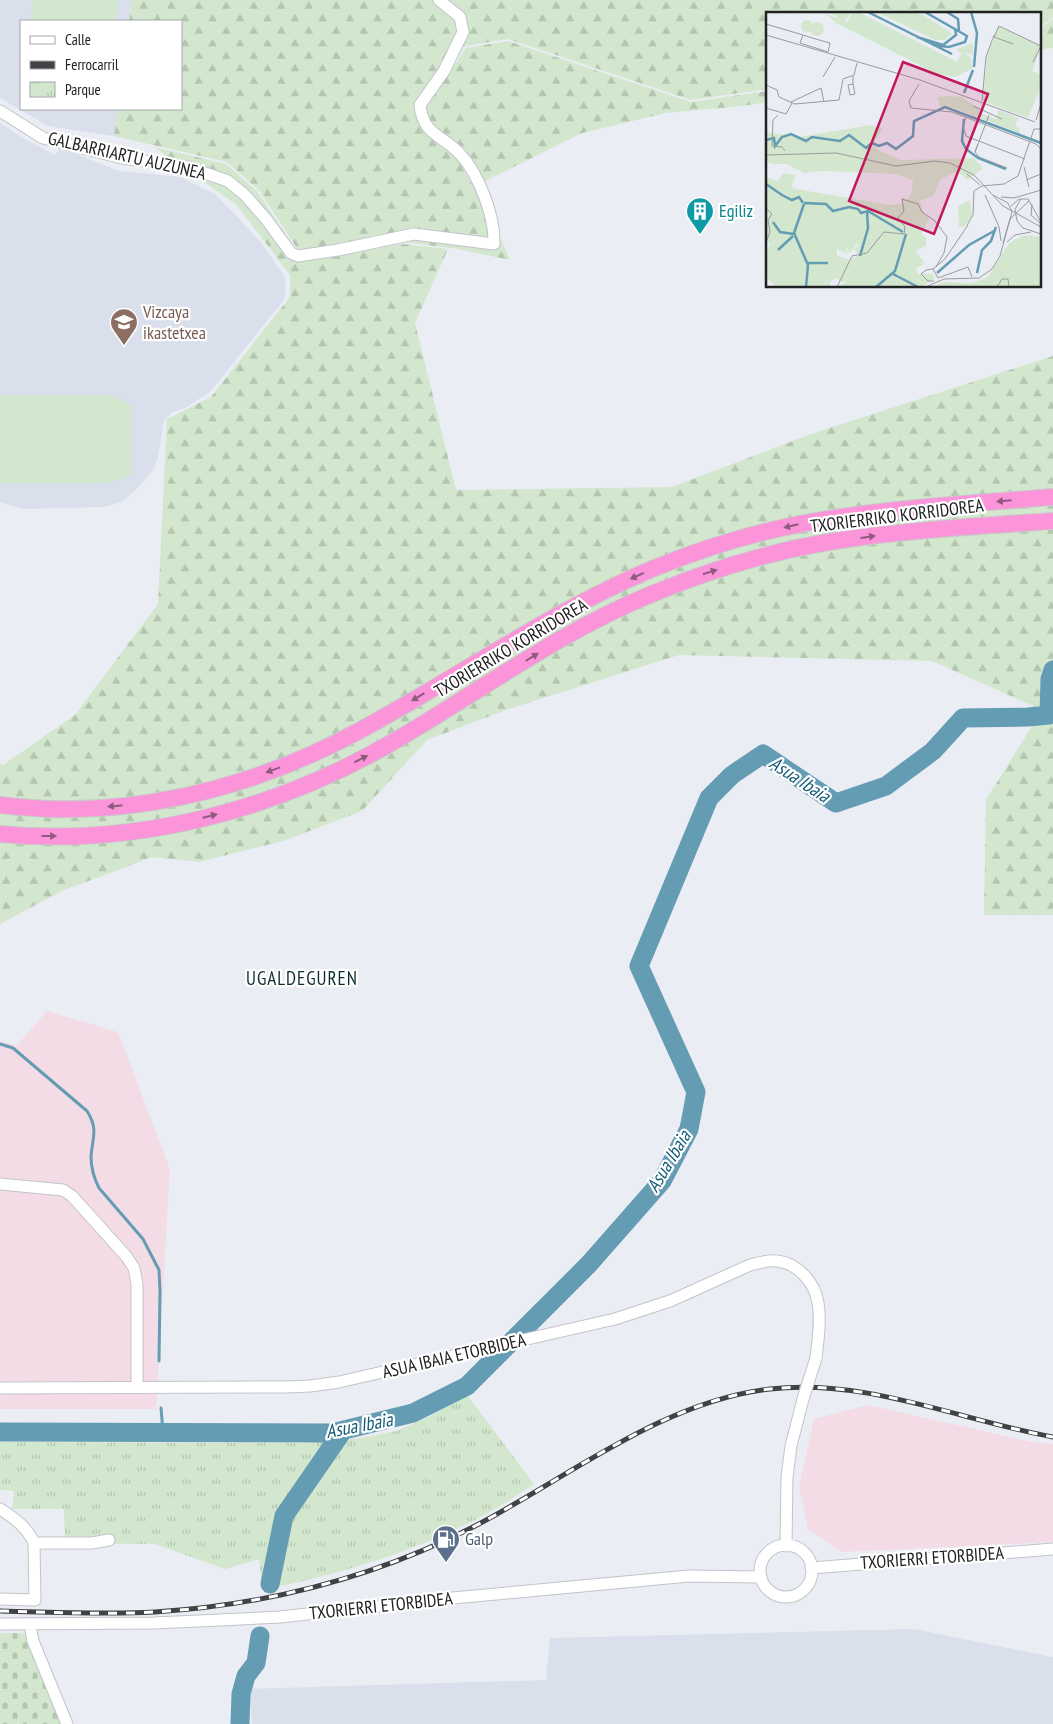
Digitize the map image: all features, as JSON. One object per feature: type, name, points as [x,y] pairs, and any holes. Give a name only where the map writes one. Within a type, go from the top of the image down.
[{"type":"highway","name":"TXORIERRIKO KORRIDOREA","points":[[0,805],[56,809],[104,808],[177,798],[246,780],[307,756],[356,733],[529,631],[608,589],[653,569],[732,541],[834,518],[1053,497]]},
{"type":"highway","name":"TXORIERRIKO KORRIDOREA","points":[[0,834],[57,836],[126,832],[212,816],[272,798],[377,751],[586,625],[652,593],[724,567],[834,541],[936,529],[1053,521]]},
{"type":"street","name":"GALBARRIARTU AUZUNEA","points":[[0,111],[43,138],[122,158],[188,167],[228,181],[245,195],[261,213],[291,253],[298,256],[338,250],[414,234],[494,244],[494,234],[485,198],[472,172],[460,154],[432,132],[421,118],[420,105],[444,71],[463,32],[460,17],[439,0]]},
{"type":"street","points":[[0,1184],[63,1190],[72,1196],[130,1262],[134,1268],[137,1284],[137,1387]]},
{"type":"street","name":"ASUA IBAIA ETORBIDEA","points":[[0,1388],[310,1386],[339,1382],[578,1328],[642,1311],[670,1301],[750,1265],[764,1261],[777,1261],[795,1267],[812,1286],[818,1302],[819,1323],[816,1358],[791,1446],[786,1477],[786,1546]]},
{"type":"street","points":[[0,1509],[21,1524],[34,1543],[34,1600],[0,1599]]},
{"type":"street","points":[[34,1543],[92,1543],[109,1540]]},
{"type":"street","points":[[786,1546],[794,1547],[806,1555],[812,1568],[808,1584],[802,1591],[786,1597],[770,1592],[764,1585],[760,1570],[766,1555],[772,1550],[786,1546]]},
{"type":"street","name":"TXORIERRI ETORBIDEA","points":[[812,1568],[1053,1549]]},
{"type":"street","name":"TXORIERRI ETORBIDEA","points":[[0,1624],[154,1623],[263,1618],[689,1576],[761,1577]]},
{"type":"street","points":[[30,1625],[33,1641],[68,1724]]},
{"type":"shaded area","points":[[0,0],[132,0],[129,20],[20,20],[20,110],[0,98]]},
{"type":"shaded area","points":[[21,110],[117,110],[114,136],[48,126]]},
{"type":"shaded area","name":"Vizcaya ikastetxea","points":[[0,123],[21,137],[55,155],[61,148],[119,171],[180,177],[215,194],[260,241],[285,277],[286,290],[284,300],[210,392],[185,408],[173,412],[164,420],[158,457],[154,468],[138,488],[122,502],[103,507],[22,509],[0,502]]},
{"type":"shaded area","points":[[47,1011],[118,1032],[170,1169],[156,1409],[0,1409],[0,1041],[17,1045]]},
{"type":"shaded area","points":[[868,1405],[1033,1442],[1053,1444],[1053,1542],[841,1552],[808,1529],[799,1486],[814,1419]]},
{"type":"shaded area","points":[[914,1629],[1053,1657],[1053,1724],[252,1724],[249,1689],[546,1680],[550,1638]]},
{"type":"green space","points":[[33,0],[118,0],[116,20],[31,20]]},
{"type":"green space","points":[[132,0],[1053,0],[1053,17],[1040,27],[1040,12],[766,12],[766,89],[691,100],[508,39],[465,46],[420,113],[455,155],[488,211],[510,260],[458,249],[404,242],[298,250],[259,190],[227,162],[114,136],[117,110],[182,110],[182,20],[129,20]]},
{"type":"green space","points":[[1053,19],[1053,48],[1040,50],[1040,29]]},
{"type":"green space","points":[[508,41],[691,102],[766,91],[766,102],[666,113],[582,133],[477,185],[457,154],[422,113],[466,48]]},
{"type":"green space","points":[[154,147],[226,164],[257,191],[297,252],[404,244],[448,249],[415,323],[456,490],[672,487],[811,434],[1053,356],[1053,915],[984,915],[986,800],[1042,710],[932,661],[679,655],[506,710],[427,740],[362,811],[283,841],[199,862],[152,857],[62,891],[0,924],[0,763],[3,765],[75,715],[158,604],[167,419],[211,397],[290,297],[290,275],[237,205]]},
{"type":"green space","points":[[0,395],[111,395],[123,400],[131,406],[131,474],[108,483],[0,483]]},
{"type":"green space","points":[[467,1395],[534,1484],[486,1514],[459,1528],[405,1551],[320,1577],[263,1590],[259,1559],[225,1569],[155,1544],[65,1543],[64,1509],[12,1509],[14,1491],[0,1490],[0,1442],[306,1443],[362,1438],[396,1431],[431,1416]]},
{"type":"green space","points":[[0,1633],[28,1633],[62,1724],[0,1724]]},
{"type":"waterway","name":"Asua Ibaia","points":[[0,1432],[332,1433],[413,1413],[467,1386],[589,1264],[662,1181],[689,1129],[696,1092],[639,966],[709,798],[732,775],[763,754],[836,803],[886,786],[933,751],[963,718],[1049,715],[1050,679],[1053,670]]},
{"type":"waterway","points":[[0,1044],[13,1048],[87,1111],[91,1118],[94,1129],[91,1161],[97,1184],[143,1239],[159,1270],[159,1361]]},
{"type":"waterway","points":[[161,1408],[163,1432]]},
{"type":"waterway","points":[[270,1584],[284,1516],[342,1432]]},
{"type":"waterway","points":[[240,1724],[241,1694],[246,1676],[256,1663],[260,1636]]},
{"type":"railway","points":[[0,1611],[136,1613],[197,1608],[279,1595],[360,1574],[399,1560],[475,1526],[581,1464],[654,1425],[730,1396],[770,1389],[806,1387],[842,1389],[913,1402],[1018,1430],[1053,1437]]},
{"type":"place","name":"Egiliz","points":[[700,235]]},
{"type":"place","name":"Vizcaya ikastetxea","points":[[124,346]]},
{"type":"place","name":"Galp","points":[[446,1563]]},
{"type":"district","name":"UGALDEGUREN","points":[[302,978]]}]
